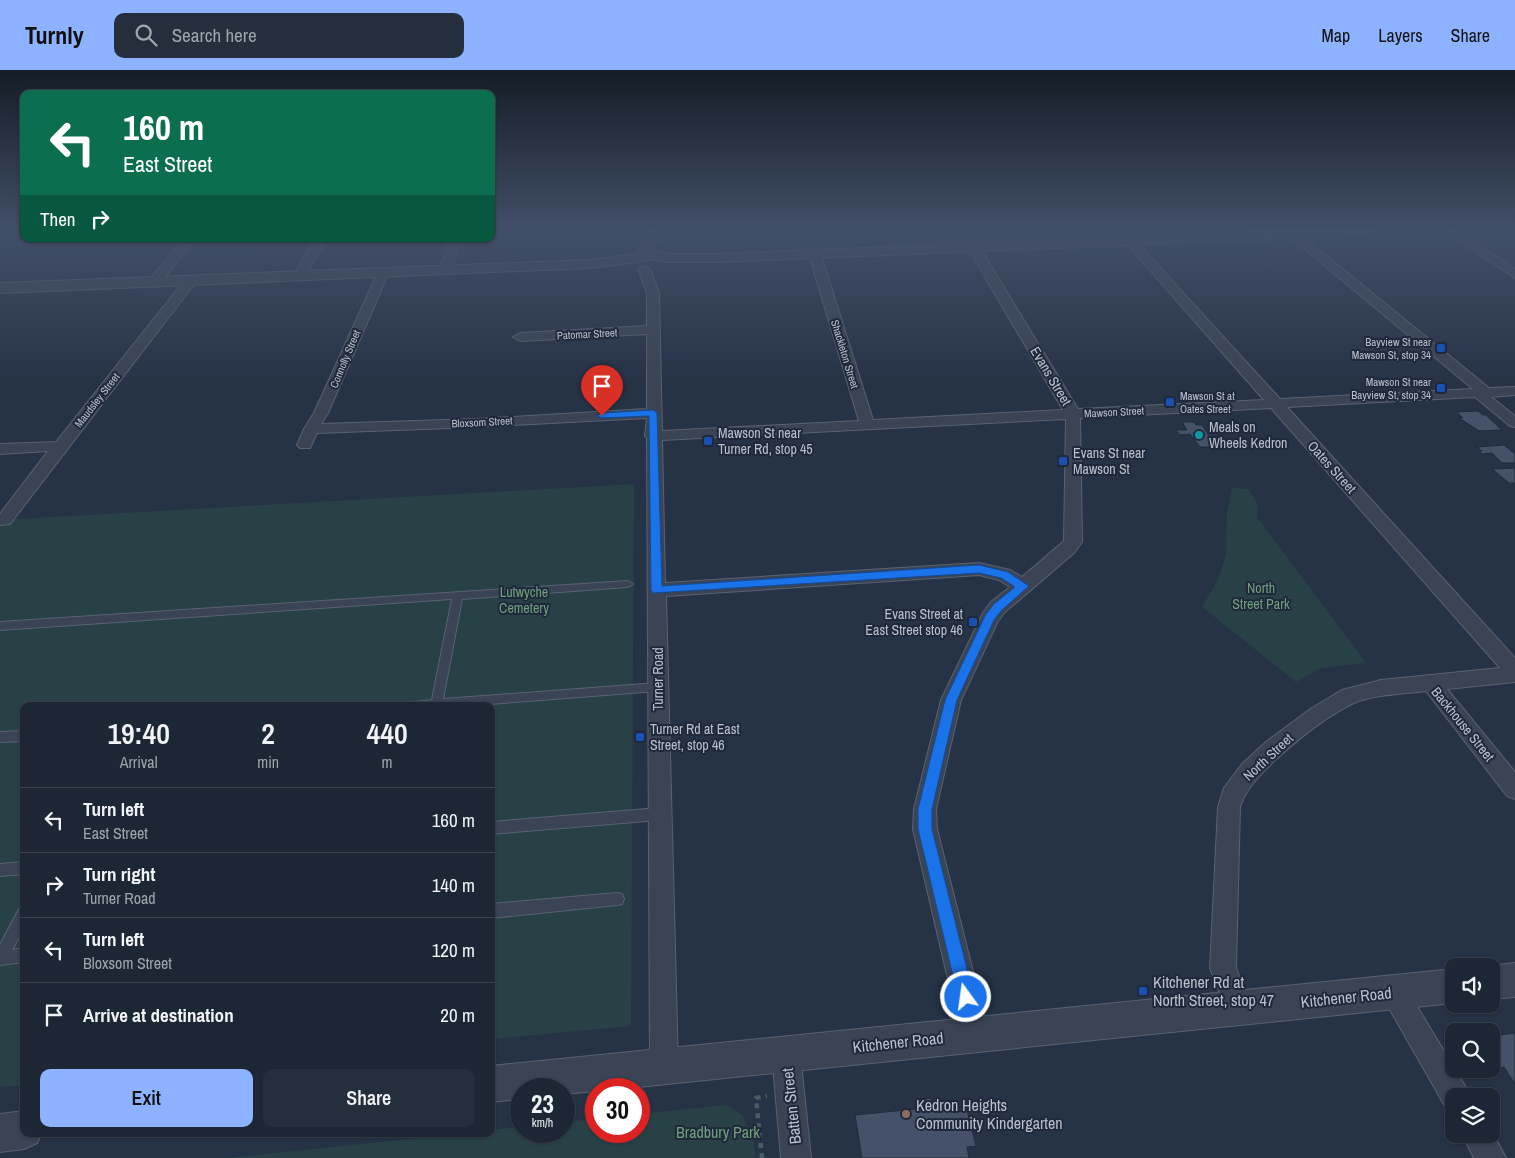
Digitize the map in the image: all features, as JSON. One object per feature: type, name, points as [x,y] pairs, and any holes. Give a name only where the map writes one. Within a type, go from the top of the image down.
[{"type":"street","points":[[0,288],[158,282]]},
{"type":"street","name":"Maudsley Street","points":[[2,523],[190,282]]},
{"type":"street","name":"Connolly Street","points":[[305,445],[311,429],[322,413],[379,282]]},
{"type":"street","name":"Turner Road","points":[[653,282],[653,436],[664,1066]]},
{"type":"street","name":"Shackleton Street","points":[[823,282],[867,424]]},
{"type":"street","name":"Evans Street","points":[[975,1034],[925,829],[925,809],[951,700],[990,618],[998,607],[1057,558],[1073,542],[1074,534],[1073,414],[994,282]]},
{"type":"street","name":"Oates Street","points":[[1167,282],[1515,672]]},
{"type":"street","points":[[1349,282],[1482,392],[1515,423]]},
{"type":"street","name":"Patomar Street","points":[[520,337],[654,330]]},
{"type":"street","name":"Mawson Street","points":[[653,436],[1515,391]]},
{"type":"street","name":"Bloxsom Street","points":[[311,429],[477,423],[653,413]]},
{"type":"street","points":[[0,449],[60,446]]},
{"type":"street","points":[[657,590],[979,569],[1004,575],[1023,586]]},
{"type":"street","name":"North Street","points":[[1238,1009],[1229,987],[1223,959],[1228,821],[1232,795],[1250,771],[1274,748],[1338,702],[1361,692],[1515,672]]},
{"type":"street","name":"Backhouse Street","points":[[1430,682],[1515,789]]},
{"type":"street","points":[[1500,981],[1515,980]]},
{"type":"street","name":"Kitchener Road","points":[[495,1084],[1445,987]]},
{"type":"street","points":[[1394,992],[1450,1088]]},
{"type":"street","name":"Batten Street","points":[[786,1054],[796,1158]]},
{"type":"street","points":[[0,1133],[20,1130]]},
{"type":"street","points":[[1482,1143],[1491,1158]]},
{"type":"lane","points":[[0,626],[628,584]]},
{"type":"lane","points":[[437,702],[458,595]]},
{"type":"lane","points":[[473,702],[658,687]]},
{"type":"lane","points":[[0,738],[20,736]]},
{"type":"lane","points":[[495,828],[659,814]]},
{"type":"lane","points":[[0,870],[20,868]]},
{"type":"lane","points":[[495,911],[617,899]]},
{"type":"lane","points":[[1,958],[20,922]]},
{"type":"lane","points":[[1,958],[20,956]]},
{"type":"path","points":[[762,1158],[756,1098],[790,1093]]},
{"type":"green space","name":"Lutwyche Cemetery","points":[[634,484],[631,1026],[495,1039],[495,702],[20,702],[20,1085],[0,1087],[0,520]]},
{"type":"green space","name":"North Street Park","points":[[1232,488],[1249,489],[1258,505],[1257,517],[1366,663],[1321,668],[1296,682],[1202,607],[1218,580],[1226,554],[1227,512]]},
{"type":"green space","name":"Bradbury Park","points":[[727,1105],[743,1116],[754,1142],[755,1158],[227,1158],[427,1137],[495,1137],[495,1130],[510,1128],[510,1143],[575,1143],[575,1121],[585,1120],[585,1143],[650,1143],[650,1113]]},
{"type":"building","points":[[1478,411],[1486,415],[1502,430],[1479,431],[1459,418],[1463,418],[1457,412]]},
{"type":"building","name":"Meals on Wheels Kedron","points":[[1182,422],[1194,422],[1196,425],[1202,425],[1216,447],[1200,447],[1190,434],[1180,435],[1176,430],[1187,430]]},
{"type":"building","points":[[1504,445],[1515,454],[1515,463],[1502,463],[1492,453],[1482,454],[1479,451],[1482,451],[1477,447]]},
{"type":"building","points":[[1515,468],[1515,483],[1509,483],[1492,469]]},
{"type":"building","points":[[1515,1033],[1515,1084],[1504,1067],[1500,1068],[1500,1035]]},
{"type":"building","name":"Kedron Heights Community Kindergarten","points":[[931,1098],[933,1107],[957,1104],[958,1112],[967,1110],[976,1146],[967,1147],[969,1158],[862,1158],[855,1115],[916,1109],[915,1100]]},
{"type":"place","name":"Bayview St near Mawson St, stop 34","points":[[1441,348]]},
{"type":"place","name":"Mawson St near Bayview St, stop 34","points":[[1441,388]]},
{"type":"place","name":"Mawson St at Oates Street","points":[[1170,402]]},
{"type":"place","name":"Meals on Wheels Kedron","points":[[1199,435]]},
{"type":"place","name":"Mawson St near Turner Rd, stop 45","points":[[708,441]]},
{"type":"place","name":"Evans St near Mawson St","points":[[1063,461]]},
{"type":"place","name":"Evans Street at East Street stop 46","points":[[973,622]]},
{"type":"place","name":"Turner Rd at East Street, stop 46","points":[[640,737]]},
{"type":"place","name":"Kitchener Rd at North Street, stop 47","points":[[1143,991]]},
{"type":"place","name":"Kedron Heights Community Kindergarten","points":[[906,1114]]},
{"type":"route","points":[[602,416],[653,413],[657,590],[979,569],[1004,575],[1023,586],[998,607],[990,618],[951,700],[925,809],[925,829],[966,997]]}]
